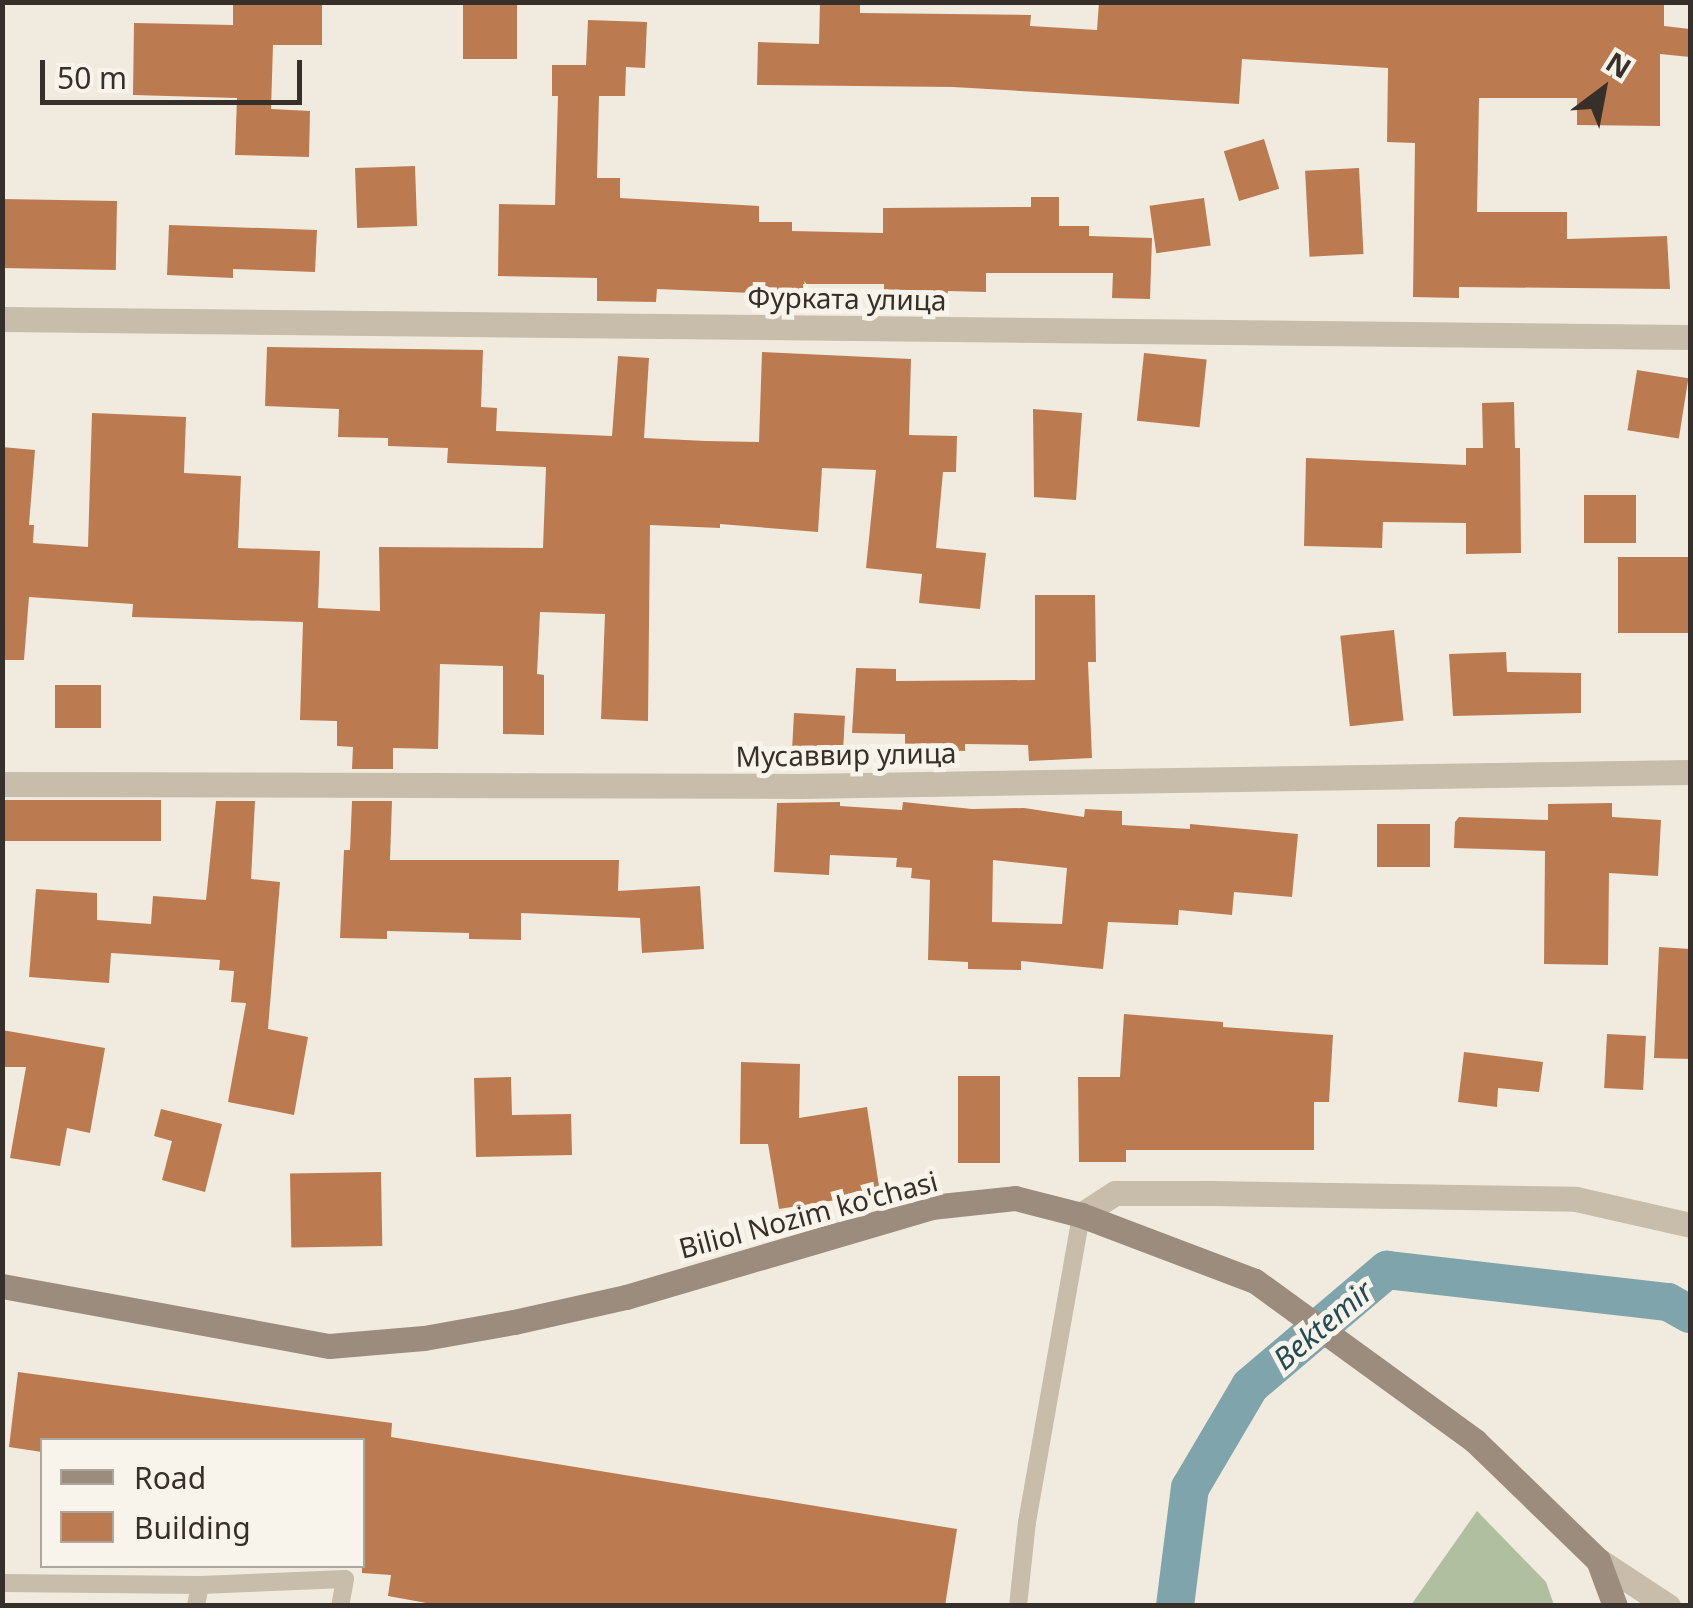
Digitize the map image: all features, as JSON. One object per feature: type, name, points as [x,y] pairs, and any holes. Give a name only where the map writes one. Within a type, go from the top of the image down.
[{"type":"street","name":"Фурката улица","points":[[2,319],[1690,337]]},
{"type":"street","name":"Мусаввир улица","points":[[2,784],[799,786],[1690,772]]},
{"type":"street","points":[[1080,1215],[1115,1194],[1576,1199],[1690,1225]]},
{"type":"street","name":"Biliol Nozim ko'chasi","points":[[2,1286],[329,1346],[424,1338],[626,1297],[930,1207],[1015,1198],[1080,1215],[1255,1282],[1475,1440],[1598,1560]]},
{"type":"street","points":[[1598,1560],[1614,1606]]},
{"type":"street","points":[[1598,1560],[1668,1606]]},
{"type":"lane","points":[[1018,1606],[1027,1522],[1080,1215]]},
{"type":"lane","points":[[2,1584],[200,1585],[345,1578],[340,1606]]},
{"type":"lane","points":[[196,1606],[200,1585]]},
{"type":"green space","points":[[1477,1511],[1546,1582],[1554,1605],[1411,1605]]},
{"type":"building","points":[[233,2],[322,2],[322,45],[273,45],[271,109],[310,111],[309,157],[235,155],[237,98],[133,95],[134,23],[233,25]]},
{"type":"building","points":[[463,2],[517,2],[517,59],[463,59]]},
{"type":"building","points":[[820,2],[860,2],[860,13],[1031,15],[1030,26],[1097,30],[1099,2],[1664,2],[1664,26],[1690,29],[1690,57],[1660,54],[1660,126],[1577,125],[1577,98],[1479,98],[1477,212],[1567,212],[1567,239],[1667,236],[1670,289],[1459,287],[1459,298],[1413,297],[1415,143],[1387,142],[1388,68],[1242,59],[1239,104],[953,87],[757,85],[758,42],[819,44]]},
{"type":"building","points":[[588,20],[647,22],[645,68],[626,67],[625,96],[599,96],[597,178],[620,178],[620,198],[759,206],[759,222],[792,222],[792,231],[883,233],[883,208],[1031,207],[1031,197],[1059,197],[1059,226],[1089,226],[1089,236],[1152,238],[1150,299],[1112,298],[1113,273],[986,273],[986,292],[948,291],[947,295],[884,295],[884,284],[803,284],[803,295],[657,289],[656,302],[597,301],[597,278],[498,276],[499,204],[555,205],[558,96],[552,96],[552,65],[586,65]]},
{"type":"building","points":[[1264,139],[1279,189],[1239,201],[1224,151]]},
{"type":"building","points":[[415,166],[417,226],[357,228],[355,168]]},
{"type":"building","points":[[1359,168],[1364,254],[1310,257],[1305,171]]},
{"type":"building","points":[[1204,198],[1211,246],[1156,253],[1150,206]]},
{"type":"building","points":[[2,199],[117,201],[116,270],[2,268]]},
{"type":"building","points":[[169,225],[317,230],[315,272],[233,269],[233,278],[167,275]]},
{"type":"building","points":[[267,347],[483,350],[481,407],[497,408],[496,431],[612,436],[618,356],[649,358],[644,438],[759,442],[762,352],[911,359],[909,435],[957,436],[956,472],[943,472],[936,548],[986,553],[980,609],[919,603],[922,574],[866,568],[876,470],[822,468],[818,532],[720,524],[720,528],[650,525],[648,721],[601,719],[605,614],[540,612],[537,674],[544,675],[544,735],[503,734],[503,666],[440,664],[438,749],[393,748],[393,769],[352,769],[353,747],[337,746],[337,721],[300,720],[303,622],[132,617],[133,604],[29,597],[24,660],[2,660],[2,447],[35,450],[29,525],[34,525],[33,543],[88,547],[92,413],[186,417],[184,473],[241,476],[238,548],[320,551],[318,608],[380,611],[379,547],[543,548],[546,467],[447,463],[448,448],[388,446],[388,438],[338,437],[339,409],[265,406]]},
{"type":"building","points":[[1144,353],[1207,360],[1200,427],[1137,421]]},
{"type":"building","points":[[1637,370],[1688,378],[1679,438],[1627,430]]},
{"type":"building","points":[[1514,402],[1515,448],[1520,448],[1521,553],[1466,554],[1466,523],[1383,522],[1382,548],[1304,546],[1306,458],[1466,465],[1466,448],[1483,448],[1482,403]]},
{"type":"building","points":[[1033,409],[1082,413],[1076,500],[1034,497]]},
{"type":"building","points":[[1584,495],[1636,495],[1636,543],[1584,543]]},
{"type":"building","points":[[1618,557],[1690,557],[1690,633],[1618,633]]},
{"type":"building","points":[[1035,595],[1095,595],[1096,662],[1088,662],[1092,758],[1029,761],[1028,745],[965,744],[965,751],[905,749],[905,734],[852,733],[856,668],[896,669],[896,681],[1035,680]]},
{"type":"building","points":[[1394,630],[1404,721],[1350,726],[1340,636]]},
{"type":"building","points":[[1506,652],[1507,672],[1581,673],[1581,713],[1453,716],[1449,654]]},
{"type":"building","points":[[55,685],[101,685],[101,728],[55,728]]},
{"type":"building","points":[[794,713],[845,716],[843,749],[792,746]]},
{"type":"building","points":[[2,800],[161,800],[161,841],[2,841]]},
{"type":"building","points":[[216,801],[255,801],[251,879],[280,882],[268,1029],[308,1037],[294,1115],[228,1102],[246,1003],[231,1002],[234,971],[219,970],[220,960],[111,953],[109,983],[29,977],[36,889],[97,893],[97,920],[151,924],[153,896],[206,900]]},
{"type":"building","points":[[352,801],[392,801],[390,860],[619,860],[618,891],[700,886],[704,949],[642,953],[640,918],[521,913],[521,940],[469,939],[469,933],[387,931],[387,939],[340,938],[344,850],[350,850]]},
{"type":"building","points":[[840,802],[840,806],[902,810],[903,802],[972,809],[1024,808],[1084,817],[1085,809],[1122,811],[1122,825],[1190,829],[1190,824],[1298,834],[1292,897],[1234,892],[1232,915],[1179,910],[1178,925],[1108,922],[1103,969],[1021,961],[1021,970],[968,969],[968,962],[928,960],[930,880],[911,878],[912,868],[896,867],[897,858],[830,855],[829,875],[774,872],[777,803]],"holes":[[[993,860],[1067,868],[1062,924],[992,922]]]},
{"type":"building","points":[[1612,803],[1612,817],[1661,820],[1658,876],[1609,873],[1608,965],[1544,964],[1545,851],[1454,848],[1455,822],[1459,817],[1548,820],[1548,804]]},
{"type":"building","points":[[1377,824],[1430,824],[1430,867],[1377,867]]},
{"type":"building","points":[[1659,947],[1690,949],[1690,1059],[1654,1058]]},
{"type":"building","points":[[1124,1014],[1223,1022],[1223,1027],[1333,1035],[1329,1102],[1314,1102],[1314,1150],[1126,1150],[1126,1162],[1079,1162],[1078,1077],[1120,1077]]},
{"type":"building","points":[[2,1030],[105,1048],[90,1133],[67,1128],[60,1166],[10,1158],[26,1067],[2,1067]]},
{"type":"building","points":[[1607,1034],[1646,1036],[1643,1090],[1604,1088]]},
{"type":"building","points":[[1464,1052],[1543,1062],[1539,1092],[1498,1088],[1497,1107],[1458,1102]]},
{"type":"building","points":[[741,1062],[800,1064],[799,1118],[867,1107],[880,1193],[779,1209],[768,1144],[740,1144]]},
{"type":"building","points":[[958,1076],[1000,1076],[1000,1163],[958,1163]]},
{"type":"building","points":[[511,1077],[512,1115],[571,1114],[572,1155],[476,1157],[474,1078]]},
{"type":"building","points":[[161,1109],[222,1124],[205,1192],[162,1180],[172,1141],[154,1136]]},
{"type":"building","points":[[381,1172],[382,1246],[291,1248],[290,1174]]},
{"type":"building","points":[[18,1372],[392,1423],[391,1437],[957,1529],[945,1606],[443,1606],[388,1596],[391,1575],[362,1573],[365,1438],[40,1438],[40,1452],[9,1447]]},
{"type":"waterway","name":"Bektemir","points":[[1175,1606],[1190,1488],[1250,1386],[1387,1270],[1668,1302],[1690,1314]]}]
